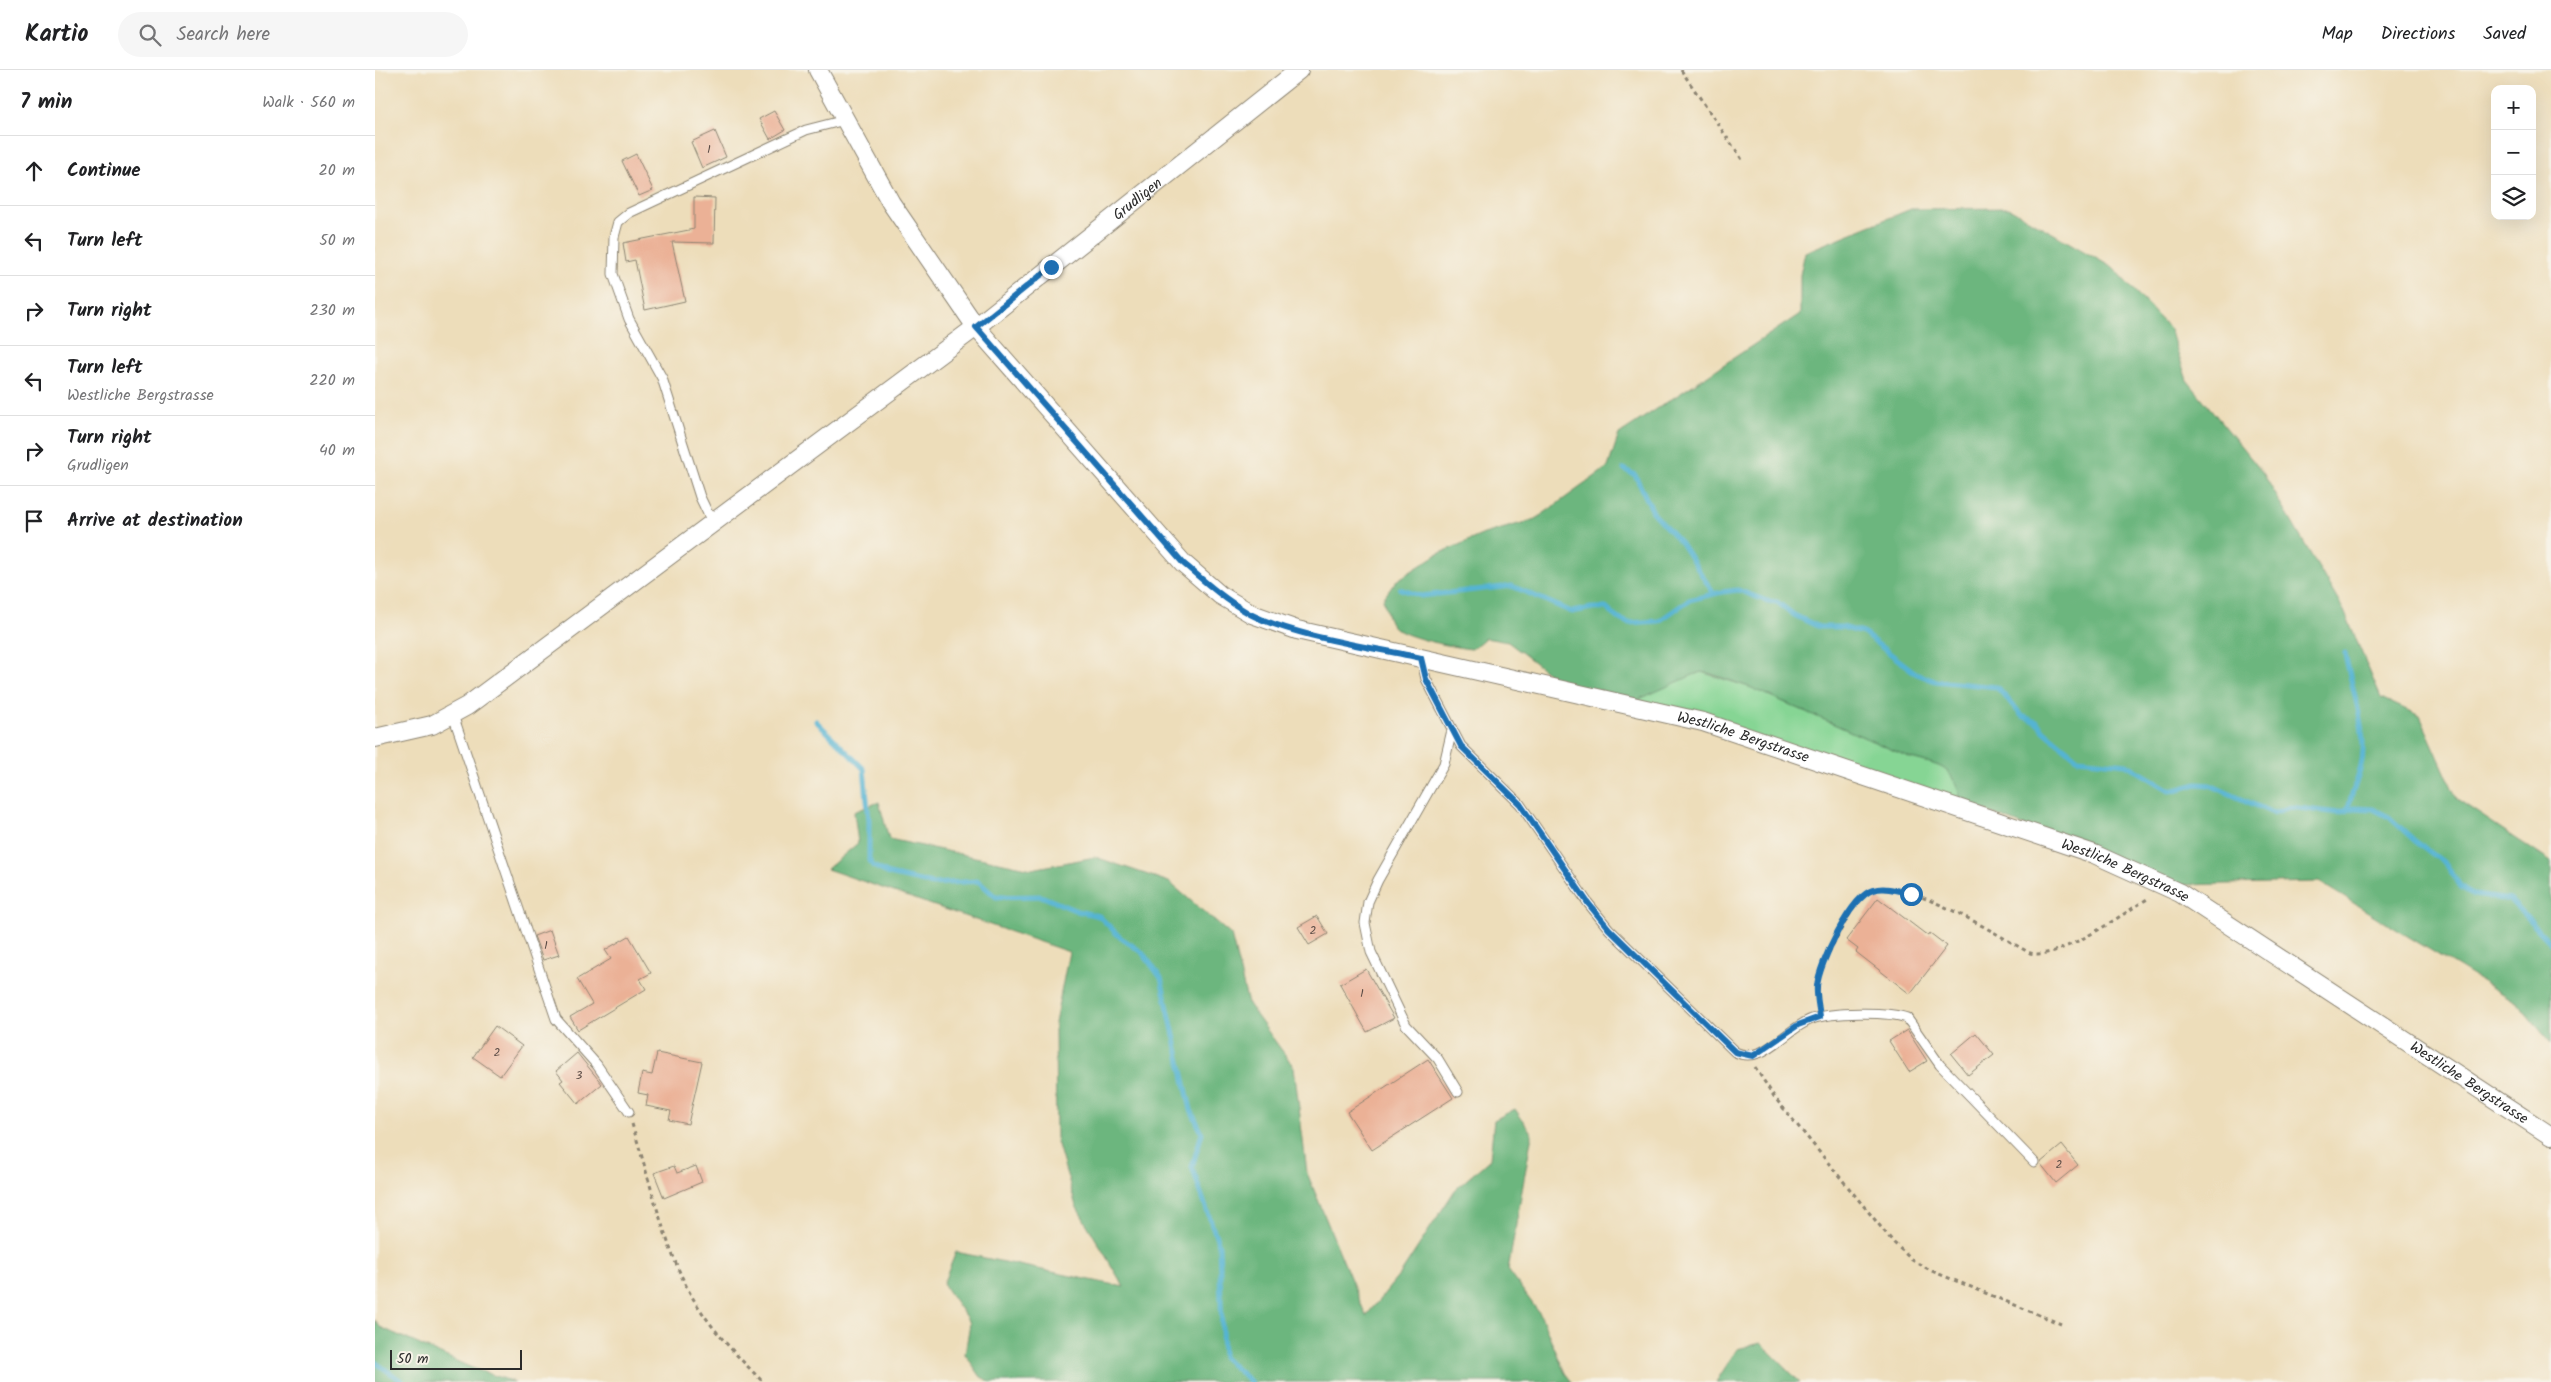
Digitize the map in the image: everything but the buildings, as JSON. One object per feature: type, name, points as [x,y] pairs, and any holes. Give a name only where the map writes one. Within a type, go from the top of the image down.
[{"type":"street","name":"Westliche Bergstrasse","points":[[818,70],[891,203],[976,327],[1183,563],[1220,596],[1252,614],[1297,630],[1703,722],[2094,854],[2180,893],[2551,1136]]},
{"type":"street","name":"Grudligen","points":[[375,738],[414,730],[453,715],[713,524],[976,327],[1299,70]]},
{"type":"lane","points":[[713,524],[700,497],[662,378],[629,319],[613,274],[614,237],[618,222],[629,213],[806,130],[845,120]]},
{"type":"lane","points":[[1421,658],[1426,679],[1461,746],[1520,804],[1588,903],[1609,929],[1735,1052],[1753,1056],[1798,1025],[1820,1017],[1882,1013],[1907,1018],[1940,1065],[2034,1162]]},
{"type":"lane","points":[[453,715],[555,1019],[597,1065],[629,1112]]},
{"type":"lane","points":[[1452,730],[1444,764],[1375,887],[1368,902],[1365,923],[1371,952],[1406,1025],[1438,1059],[1458,1092]]},
{"type":"path","points":[[1681,70],[1743,161]]},
{"type":"path","points":[[1820,1017],[1816,988],[1821,966],[1856,903],[1874,889],[1891,889],[1937,903],[2030,954],[2039,956],[2062,950],[2151,897],[2163,884]]},
{"type":"path","points":[[1753,1056],[1755,1069],[1775,1098],[1894,1243],[1913,1260],[1932,1271],[2061,1324]]},
{"type":"path","points":[[629,1112],[677,1265],[693,1298],[712,1328],[763,1382]]},
{"type":"green space","points":[[2009,208],[2113,268],[2170,329],[2187,380],[2263,473],[2344,611],[2381,698],[2420,716],[2457,799],[2551,862],[2551,1043],[2517,1003],[2319,882],[2180,885],[1962,802],[1954,781],[1940,766],[1911,758],[1752,688],[1711,674],[1701,672],[1637,700],[1564,685],[1508,642],[1485,638],[1472,649],[1465,648],[1417,638],[1406,634],[1392,625],[1383,599],[1396,581],[1438,554],[1484,534],[1536,519],[1608,467],[1619,434],[1800,314],[1800,275],[1805,252],[1911,209]]},
{"type":"green space","points":[[1701,672],[1752,688],[1911,758],[1940,766],[1954,781],[1962,802],[1637,700],[1671,683]]},
{"type":"green space","points":[[879,802],[889,839],[1032,869],[1095,857],[1169,882],[1231,935],[1248,1004],[1294,1067],[1307,1173],[1366,1316],[1401,1273],[1455,1190],[1490,1159],[1494,1120],[1515,1109],[1532,1134],[1508,1270],[1540,1314],[1565,1373],[1572,1382],[991,1382],[981,1377],[965,1354],[970,1323],[943,1284],[956,1252],[1124,1287],[1076,1206],[1056,1138],[1055,1023],[1069,952],[827,869],[858,843],[854,812]]},
{"type":"green space","points":[[375,1320],[380,1327],[472,1368],[514,1382],[375,1382]]},
{"type":"green space","points":[[1761,1343],[1800,1382],[1716,1382],[1737,1349]]},
{"type":"waterway","points":[[1624,469],[1635,475],[1654,514],[1681,543],[1714,594]]},
{"type":"waterway","points":[[1400,589],[1421,596],[1512,586],[1572,612],[1592,608],[1606,608],[1617,618],[1629,623],[1659,621],[1689,600],[1738,590],[1767,601],[1777,602],[1794,615],[1819,627],[1842,627],[1863,633],[1917,674],[1935,681],[1997,687],[2022,716],[2037,722],[2044,731],[2078,759],[2126,764],[2171,791],[2197,784],[2210,785],[2273,813],[2290,807],[2338,813],[2354,808],[2373,809],[2389,817],[2415,841],[2446,864],[2461,887],[2474,895],[2510,900],[2551,943]]},
{"type":"waterway","points":[[2345,653],[2363,738],[2363,757],[2348,810]]},
{"type":"waterway","points":[[816,721],[864,769],[869,820],[869,859],[873,866],[889,874],[933,884],[978,881],[996,897],[1041,896],[1077,911],[1099,916],[1121,938],[1142,952],[1161,978],[1191,1110],[1202,1133],[1192,1167],[1219,1245],[1223,1357],[1251,1382]]},
{"type":"waterway","points":[[375,1362],[403,1382]]},
{"type":"route","points":[[1051,267],[976,327],[1183,563],[1220,596],[1252,614],[1297,630],[1421,658],[1426,679],[1461,746],[1511,793],[1520,804],[1588,903],[1609,929],[1735,1052],[1743,1056],[1753,1056],[1798,1025],[1820,1017],[1816,988],[1821,966],[1856,903],[1874,889],[1891,889],[1911,894]]}]
